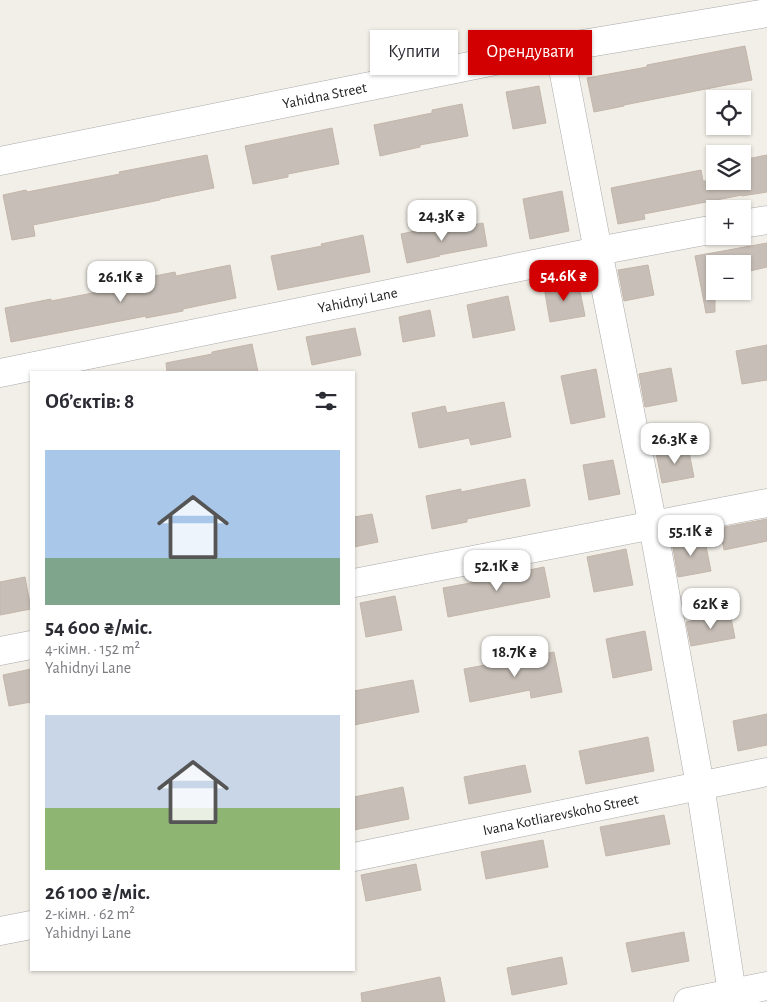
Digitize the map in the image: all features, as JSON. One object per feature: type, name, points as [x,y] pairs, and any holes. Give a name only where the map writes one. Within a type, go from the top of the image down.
[{"type":"street","name":"Yahidna Street","points":[[592,42],[767,13]]},
{"type":"street","name":"Yahidna Street","points":[[0,160],[468,66]]},
{"type":"street","points":[[564,75],[653,526],[700,785],[734,998]]},
{"type":"street","points":[[751,223],[767,220]]},
{"type":"street","name":"Yahidnyi Lane","points":[[0,373],[706,231]]},
{"type":"street","points":[[355,583],[767,503]]},
{"type":"street","points":[[0,651],[30,645]]},
{"type":"street","name":"Ivana Kotliarevskoho Street","points":[[355,857],[767,772]]},
{"type":"street","points":[[0,931],[30,925]]},
{"type":"street","points":[[688,1002],[734,998],[767,986]]},
{"type":"building","points":[[745,46],[752,80],[594,112],[587,78]]},
{"type":"building","points":[[539,86],[546,123],[513,129],[506,92]]},
{"type":"building","points":[[462,104],[468,136],[420,145],[420,147],[380,156],[374,125],[432,113],[432,110]]},
{"type":"building","points":[[332,128],[339,164],[288,174],[288,177],[253,184],[245,146]]},
{"type":"building","points":[[207,155],[214,188],[33,225],[35,236],[12,240],[3,195],[120,174],[119,172]]},
{"type":"building","points":[[767,155],[767,192],[706,200],[706,202],[644,214],[645,219],[618,224],[611,188],[701,170],[703,181],[706,181],[706,190],[751,190],[751,158]]},
{"type":"building","points":[[562,191],[569,231],[530,239],[523,199]]},
{"type":"building","points":[[483,223],[487,246],[407,263],[401,234],[434,227],[435,232]]},
{"type":"building","points":[[363,235],[370,272],[278,290],[271,256],[322,246],[321,244]]},
{"type":"building","points":[[767,243],[767,267],[751,271],[751,255],[706,255],[706,300],[715,300],[715,312],[706,313],[695,256]]},
{"type":"building","points":[[230,265],[236,298],[183,309],[183,311],[146,318],[146,316],[11,342],[5,308],[140,284],[139,279],[175,272],[176,276]]},
{"type":"building","points":[[648,265],[654,295],[624,301],[618,270]]},
{"type":"building","points":[[578,281],[585,316],[550,322],[544,287]]},
{"type":"building","points":[[508,296],[515,330],[473,338],[467,305]]},
{"type":"building","points":[[430,310],[435,336],[403,342],[399,317]]},
{"type":"building","points":[[355,328],[361,355],[312,365],[306,337]]},
{"type":"building","points":[[252,344],[258,371],[167,371],[166,363],[212,354],[212,352]]},
{"type":"building","points":[[767,345],[767,380],[742,384],[736,351]]},
{"type":"building","points":[[671,368],[677,401],[645,407],[639,374]]},
{"type":"building","points":[[596,369],[605,417],[571,424],[561,376]]},
{"type":"building","points":[[504,402],[511,437],[471,445],[469,438],[419,448],[412,413],[445,406],[447,413]]},
{"type":"building","points":[[688,447],[694,477],[662,483],[656,453]]},
{"type":"building","points":[[613,460],[620,494],[589,500],[583,465]]},
{"type":"building","points":[[525,479],[530,506],[467,519],[467,522],[432,529],[426,496],[461,489],[461,492]]},
{"type":"building","points":[[372,514],[378,542],[355,547],[355,517]]},
{"type":"building","points":[[767,519],[767,541],[724,550],[720,528]]},
{"type":"building","points":[[704,536],[711,571],[678,577],[672,542]]},
{"type":"building","points":[[626,549],[633,585],[594,592],[587,557]]},
{"type":"building","points":[[544,567],[550,597],[448,617],[443,588],[509,576],[509,574]]},
{"type":"building","points":[[25,577],[30,609],[0,615],[0,582]]},
{"type":"building","points":[[395,596],[402,630],[366,637],[360,603]]},
{"type":"building","points":[[730,613],[735,638],[691,646],[686,622]]},
{"type":"building","points":[[645,631],[652,670],[613,678],[606,639]]},
{"type":"building","points":[[554,652],[562,692],[531,698],[530,690],[470,702],[464,669]]},
{"type":"building","points":[[30,669],[30,702],[9,706],[3,675]]},
{"type":"building","points":[[413,680],[419,712],[355,725],[355,691]]},
{"type":"building","points":[[767,714],[767,745],[738,751],[733,721]]},
{"type":"building","points":[[648,737],[654,771],[586,784],[579,751]]},
{"type":"building","points":[[525,765],[531,792],[469,804],[464,777]]},
{"type":"building","points":[[403,787],[409,819],[355,830],[355,797]]},
{"type":"building","points":[[664,815],[670,844],[606,856],[600,827]]},
{"type":"building","points":[[543,840],[548,867],[486,879],[481,852]]},
{"type":"building","points":[[416,864],[421,890],[366,901],[361,875]]},
{"type":"building","points":[[684,932],[689,961],[632,972],[626,943]]},
{"type":"building","points":[[562,957],[567,984],[512,995],[507,968]]},
{"type":"building","points":[[440,977],[445,1002],[362,1002],[361,993]]}]
